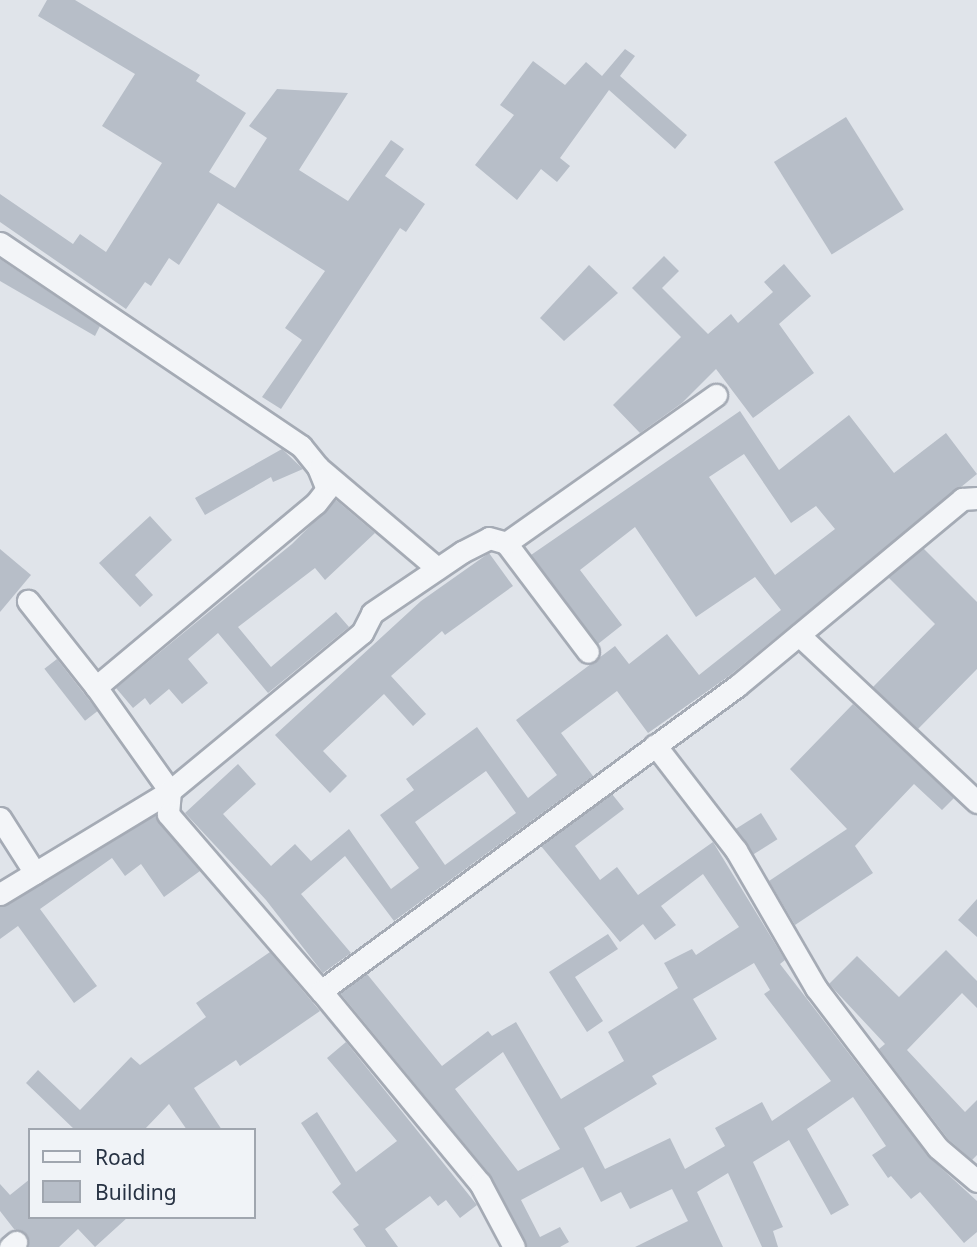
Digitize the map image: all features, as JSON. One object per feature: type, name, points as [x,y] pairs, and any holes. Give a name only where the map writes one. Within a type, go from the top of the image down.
[{"type":"street","points":[[0,243],[301,446],[318,467],[437,568]]},
{"type":"street","points":[[506,543],[716,395]]},
{"type":"street","points":[[96,687],[316,503],[327,489],[318,467]]},
{"type":"street","points":[[321,991],[655,746],[799,635],[962,499],[977,498]]},
{"type":"street","points":[[0,894],[170,791],[362,633],[372,613],[437,568],[489,538],[506,543],[588,652]]},
{"type":"street","points":[[28,601],[96,687],[170,791],[168,814],[321,991],[480,1183],[514,1247]]},
{"type":"street","points":[[799,635],[977,802]]},
{"type":"street","points":[[655,746],[736,850],[816,988],[938,1148],[977,1181]]},
{"type":"street","points":[[0,818],[35,873]]},
{"type":"building","points":[[47,0],[75,0],[200,75],[196,81],[246,113],[209,172],[235,188],[267,138],[249,126],[277,89],[348,93],[299,170],[348,201],[391,140],[404,149],[385,176],[425,204],[406,232],[400,228],[281,409],[262,397],[302,340],[285,328],[325,271],[218,203],[179,265],[169,258],[151,286],[145,282],[126,309],[0,222],[0,194],[73,244],[80,234],[106,252],[162,163],[102,126],[135,74],[38,16]]},
{"type":"building","points":[[625,49],[635,56],[620,76],[687,135],[675,149],[609,90],[560,158],[570,166],[557,182],[541,169],[517,200],[475,165],[514,115],[500,105],[533,61],[565,85],[586,62],[602,76]]},
{"type":"building","points":[[846,117],[904,209],[832,254],[774,162]]},
{"type":"building","points":[[664,256],[679,271],[662,288],[708,334],[731,314],[738,323],[773,292],[764,282],[784,264],[811,296],[779,324],[814,373],[753,418],[716,369],[682,403],[640,433],[613,405],[681,337],[632,288]]},
{"type":"building","points":[[0,259],[100,326],[95,336],[0,281]]},
{"type":"building","points":[[589,265],[618,293],[564,341],[540,318]]},
{"type":"building","points":[[740,411],[779,470],[849,415],[894,473],[946,433],[977,474],[729,676],[648,733],[617,691],[561,733],[593,776],[394,921],[345,856],[301,894],[351,953],[323,973],[266,900],[185,813],[238,764],[256,784],[223,814],[271,866],[295,844],[311,861],[349,829],[391,889],[419,868],[380,815],[414,790],[406,779],[477,727],[528,798],[557,775],[516,720],[615,646],[629,664],[667,634],[699,675],[781,610],[755,577],[696,617],[635,527],[580,570],[622,625],[598,644],[531,555]],"holes":[[[744,454],[791,523],[816,506],[835,529],[775,575],[709,477]],[[486,771],[516,813],[445,865],[415,822]]]},
{"type":"building","points":[[282,449],[303,469],[273,482],[271,477],[205,515],[195,498]]},
{"type":"building","points":[[336,500],[375,533],[325,580],[315,568],[238,627],[271,667],[336,612],[349,627],[268,693],[218,633],[188,659],[208,683],[182,704],[169,689],[150,705],[145,698],[133,708],[116,688],[292,544]]},
{"type":"building","points":[[150,516],[172,540],[135,575],[153,595],[140,607],[99,563]]},
{"type":"building","points":[[923,548],[977,602],[977,669],[918,729],[873,687],[935,624],[888,577]]},
{"type":"building","points":[[0,549],[31,575],[0,612]]},
{"type":"building","points":[[489,553],[513,586],[445,635],[442,631],[391,676],[426,714],[413,726],[384,694],[323,751],[347,776],[330,793],[275,735],[421,601]]},
{"type":"building","points":[[57,659],[98,711],[85,721],[44,669]]},
{"type":"building","points":[[853,704],[954,798],[942,810],[914,784],[855,846],[873,873],[795,925],[769,881],[847,829],[790,769]]},
{"type":"building","points":[[612,794],[624,809],[575,846],[600,880],[617,867],[638,895],[713,842],[785,960],[780,964],[928,1156],[977,1201],[977,1232],[964,1243],[920,1192],[911,1199],[891,1176],[888,1178],[872,1155],[886,1146],[853,1097],[807,1129],[849,1205],[831,1215],[789,1140],[753,1162],[783,1227],[773,1231],[778,1247],[762,1247],[728,1173],[697,1192],[723,1247],[635,1247],[688,1221],[672,1189],[630,1209],[621,1192],[601,1202],[583,1167],[521,1200],[540,1237],[560,1227],[569,1242],[560,1247],[527,1247],[490,1175],[340,993],[367,974],[442,1066],[488,1031],[492,1036],[516,1022],[561,1099],[624,1061],[608,1032],[678,988],[664,963],[692,949],[696,955],[739,927],[703,874],[661,906],[676,925],[655,940],[643,924],[620,942],[541,846]],"holes":[[[754,963],[770,990],[764,994],[831,1081],[772,1121],[762,1102],[715,1128],[725,1146],[685,1169],[670,1138],[605,1169],[584,1128],[657,1084],[652,1076],[717,1039],[693,999]],[[503,1052],[560,1149],[518,1171],[455,1089]]]},
{"type":"building","points":[[761,813],[777,839],[752,855],[736,829]]},
{"type":"building","points":[[155,815],[200,871],[164,897],[141,864],[125,876],[112,858],[40,909],[97,986],[74,1003],[18,926],[0,939],[0,907]]},
{"type":"building","points":[[977,899],[977,937],[958,920]]},
{"type":"building","points":[[608,934],[618,949],[575,977],[603,1021],[587,1032],[549,972]]},
{"type":"building","points":[[946,950],[977,981],[977,1008],[962,993],[907,1050],[965,1112],[977,1100],[977,1155],[972,1160],[948,1139],[879,1049],[885,1044],[829,984],[857,956],[899,997]]},
{"type":"building","points":[[270,952],[320,1011],[240,1066],[236,1060],[194,1088],[221,1128],[186,1128],[169,1104],[146,1128],[73,1128],[26,1083],[38,1070],[80,1110],[131,1057],[140,1065],[206,1017],[196,1003]]},
{"type":"building","points":[[346,1042],[477,1205],[460,1218],[446,1200],[438,1206],[430,1196],[385,1229],[398,1247],[366,1247],[353,1229],[359,1225],[332,1192],[341,1184],[301,1123],[317,1112],[356,1172],[397,1141],[327,1058]]},
{"type":"building","points":[[28,1181],[28,1219],[126,1219],[95,1247],[78,1229],[59,1247],[29,1247],[26,1234],[14,1229],[0,1211],[0,1184],[10,1195]]}]
